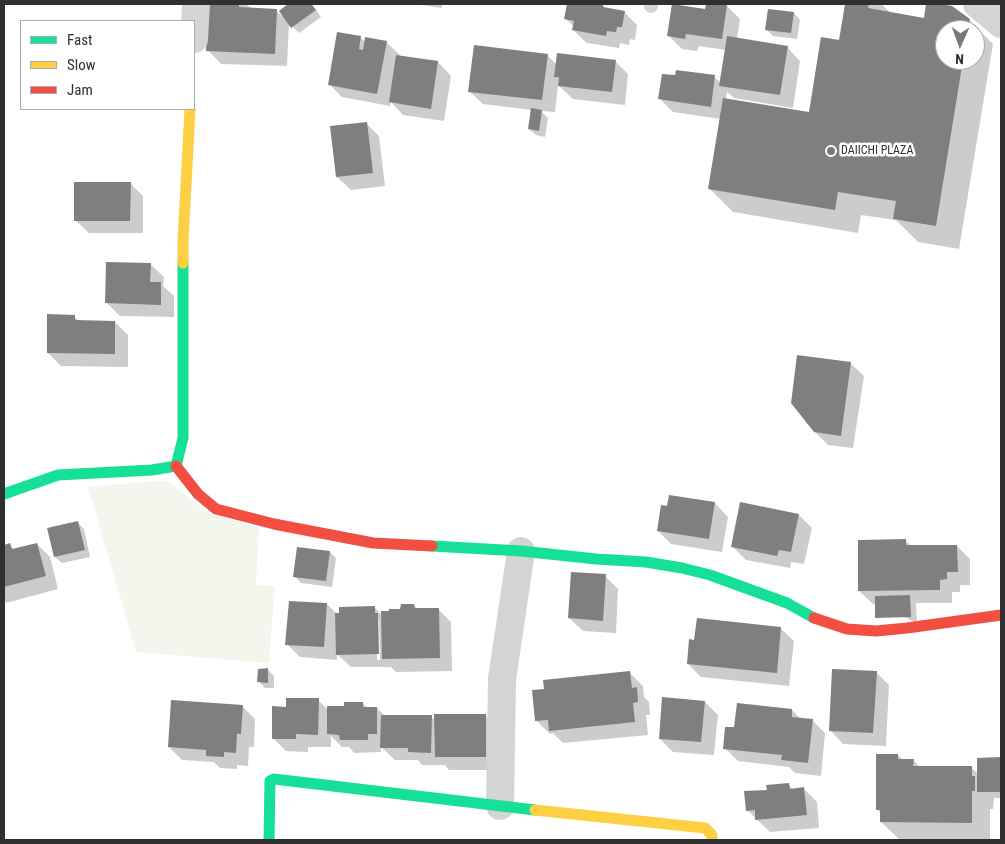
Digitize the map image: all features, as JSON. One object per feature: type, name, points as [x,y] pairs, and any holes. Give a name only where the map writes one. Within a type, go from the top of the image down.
[{"type":"street","points":[[195,22],[196,4]]},
{"type":"street","points":[[977,4],[1001,24]]},
{"type":"street","points":[[176,466],[183,438],[183,242],[190,110]]},
{"type":"street","points":[[4,494],[58,475],[152,470],[176,466]]},
{"type":"street","points":[[176,466],[198,494],[216,509],[274,524],[373,544],[521,551],[646,562],[682,568],[710,575],[787,603],[817,620],[847,628],[876,631],[1001,615]]},
{"type":"street","points":[[500,806],[502,679],[521,551]]},
{"type":"street","points":[[269,840],[270,781],[274,779],[705,828],[712,835],[712,840]]},
{"type":"shaded area","points":[[167,481],[209,513],[259,528],[256,585],[275,586],[269,663],[136,652],[88,487]]},
{"type":"building","points":[[208,4],[239,4],[239,7],[277,9],[275,54],[206,51]]},
{"type":"building","points":[[288,4],[311,4],[316,10],[291,28],[279,11]]},
{"type":"building","points":[[567,4],[603,4],[603,7],[625,11],[622,27],[617,27],[616,32],[607,31],[606,36],[572,30],[574,21],[564,19]]},
{"type":"building","points":[[672,4],[705,9],[706,4],[727,5],[722,39],[686,34],[685,39],[667,36]]},
{"type":"building","name":"DAIICHI PLAZA","points":[[845,4],[869,4],[868,8],[924,18],[926,4],[941,4],[952,6],[970,19],[935,20],[935,70],[961,70],[936,226],[893,219],[896,201],[838,192],[835,210],[708,189],[723,98],[809,112],[821,37],[839,40]]},
{"type":"building","points":[[768,9],[794,12],[791,33],[765,30]]},
{"type":"building","points":[[337,32],[361,36],[359,49],[363,50],[365,37],[387,41],[377,94],[328,85]]},
{"type":"building","points":[[727,36],[788,46],[780,95],[719,86]]},
{"type":"building","points":[[474,45],[548,54],[542,100],[468,92]]},
{"type":"building","points":[[557,53],[616,60],[612,92],[558,86],[559,77],[554,77]]},
{"type":"building","points":[[396,55],[438,61],[431,109],[389,102]]},
{"type":"building","points":[[676,70],[715,75],[711,107],[658,99],[662,74],[675,75]]},
{"type":"building","points":[[531,108],[542,110],[539,131],[528,129]]},
{"type":"building","points":[[367,122],[373,173],[336,177],[330,126]]},
{"type":"building","points":[[74,182],[131,182],[130,221],[74,221]]},
{"type":"building","points":[[106,262],[151,263],[150,282],[161,282],[161,305],[105,303]]},
{"type":"building","points":[[47,314],[75,315],[75,320],[115,321],[115,354],[47,353]]},
{"type":"building","points":[[797,355],[851,362],[841,436],[814,432],[791,403]]},
{"type":"building","points":[[669,495],[715,502],[709,539],[657,531],[661,505],[667,506]]},
{"type":"building","points":[[740,502],[799,514],[791,552],[779,550],[777,556],[731,547]]},
{"type":"building","points":[[78,521],[85,550],[54,557],[47,528]]},
{"type":"building","points":[[906,539],[906,545],[957,545],[958,572],[947,572],[947,579],[940,580],[940,590],[858,591],[858,540]]},
{"type":"building","points":[[10,543],[12,549],[37,543],[46,576],[4,587],[4,545]]},
{"type":"building","points":[[297,547],[330,551],[326,581],[293,577]]},
{"type":"building","points":[[571,572],[606,574],[603,621],[568,618]]},
{"type":"building","points":[[910,595],[911,617],[875,618],[875,596]]},
{"type":"building","points":[[289,601],[327,603],[324,647],[285,645]]},
{"type":"building","points":[[401,604],[414,604],[415,608],[439,608],[440,658],[382,659],[381,611],[400,609]]},
{"type":"building","points":[[375,606],[375,613],[378,613],[379,654],[336,655],[335,613],[339,613],[339,607]]},
{"type":"building","points":[[697,618],[781,627],[777,673],[687,664],[689,639],[694,640]]},
{"type":"building","points":[[268,668],[268,683],[257,682],[258,669]]},
{"type":"building","points":[[832,669],[877,671],[873,733],[829,731]]},
{"type":"building","points":[[630,671],[632,688],[637,687],[638,702],[633,703],[635,722],[549,731],[548,720],[535,721],[532,690],[544,689],[543,680]]},
{"type":"building","points":[[662,697],[705,701],[701,742],[659,739]]},
{"type":"building","points":[[286,698],[319,698],[318,735],[296,734],[296,739],[272,739],[272,706],[286,707]]},
{"type":"building","points":[[171,700],[243,705],[241,734],[237,734],[236,753],[224,752],[224,757],[206,756],[206,750],[168,747]]},
{"type":"building","points":[[344,702],[363,702],[363,707],[377,707],[377,734],[368,734],[368,740],[340,740],[339,735],[327,734],[327,706],[344,706]]},
{"type":"building","points":[[737,703],[792,709],[792,717],[813,719],[808,763],[781,760],[782,755],[723,749],[725,727],[734,727]]},
{"type":"building","points":[[434,714],[486,714],[486,757],[435,757]]},
{"type":"building","points":[[381,715],[432,715],[431,753],[408,752],[408,748],[380,748]]},
{"type":"building","points":[[876,754],[898,754],[898,759],[914,759],[913,766],[972,766],[972,776],[975,776],[975,791],[972,791],[972,823],[880,822],[880,810],[876,810]]},
{"type":"building","points":[[1001,757],[1001,792],[977,792],[977,758]]},
{"type":"building","points":[[789,783],[790,789],[804,787],[807,815],[755,820],[755,810],[746,811],[744,791],[767,790],[766,785]]},
{"type":"traffic: fast","points":[[4,494],[58,475],[152,470],[176,466],[183,438],[183,263]]},
{"type":"traffic: fast","points":[[432,546],[521,551],[646,562],[682,568],[710,575],[787,603],[814,618]]},
{"type":"traffic: fast","points":[[269,840],[270,781],[274,779],[535,810]]},
{"type":"traffic: slow","points":[[183,263],[190,110]]},
{"type":"traffic: slow","points":[[535,810],[705,828],[712,835],[712,840]]},
{"type":"traffic: jam","points":[[176,466],[198,494],[216,509],[274,524],[373,543],[432,546]]},
{"type":"traffic: jam","points":[[814,618],[847,629],[876,631],[1001,615]]},
{"type":"place","name":"DAIICHI PLAZA","points":[[831,151]]}]
